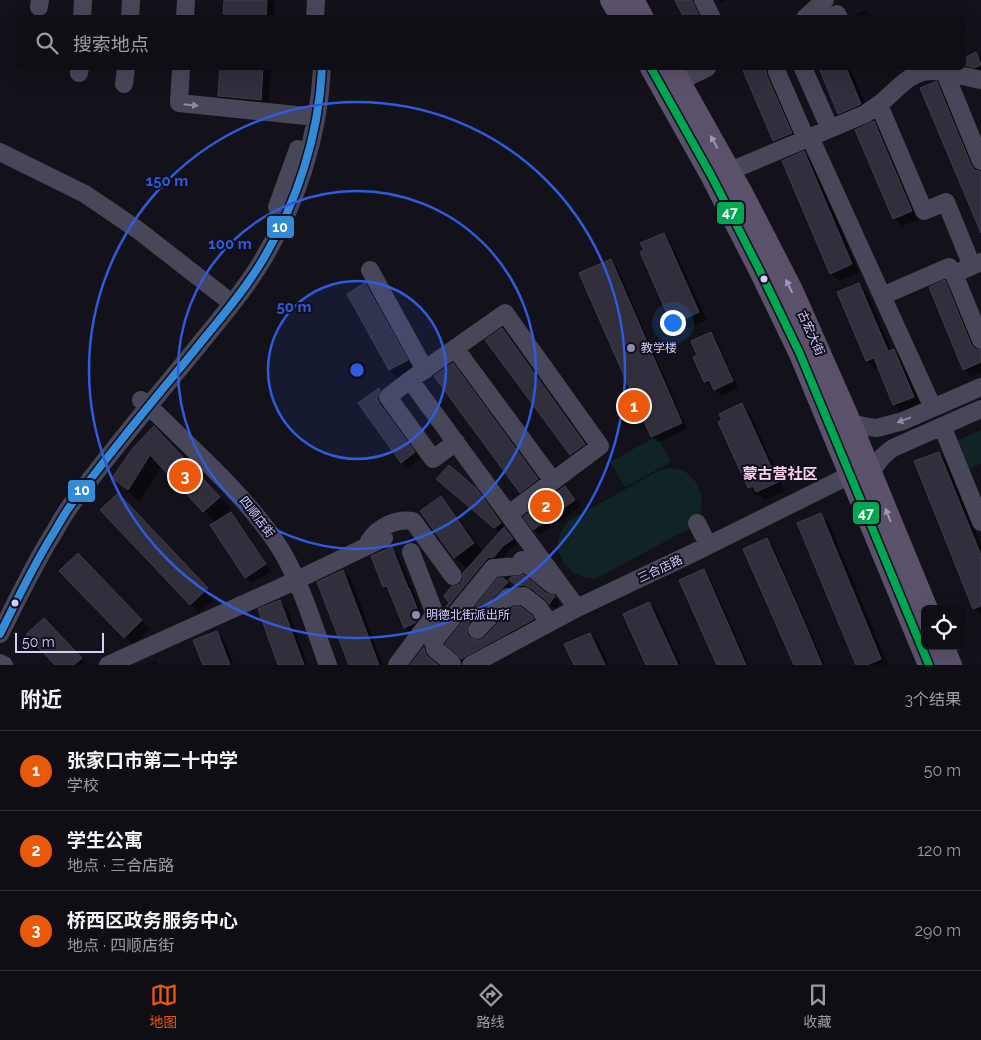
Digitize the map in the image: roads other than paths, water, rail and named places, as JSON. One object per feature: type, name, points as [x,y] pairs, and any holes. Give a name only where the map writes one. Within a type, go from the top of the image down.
[{"type":"main road","points":[[611,0],[620,15]]},
{"type":"main road","points":[[633,0],[641,15]]},
{"type":"main road","name":"古宏大街","points":[[652,70],[712,177],[860,474],[894,555],[929,665]]},
{"type":"main road","name":"古宏大街","points":[[676,74],[730,171],[792,290],[850,423],[860,474]]},
{"type":"main road","name":"古宏大街","points":[[894,555],[925,605]]},
{"type":"main road","points":[[944,650],[950,665]]},
{"type":"street","points":[[82,15],[83,0]]},
{"type":"street","points":[[130,15],[131,0]]},
{"type":"street","points":[[185,15],[186,0]]},
{"type":"street","points":[[315,15],[316,0]]},
{"type":"street","points":[[325,0],[325,15]]},
{"type":"street","points":[[703,0],[710,15]]},
{"type":"street","points":[[808,15],[825,0]]},
{"type":"street","points":[[181,70],[178,103],[311,116]]},
{"type":"street","points":[[0,611],[26,558],[50,517],[86,468],[237,298],[262,262],[280,228],[299,183],[312,138],[312,70]]},
{"type":"street","points":[[0,634],[37,560],[70,507],[256,253],[278,204],[321,90],[322,70]]},
{"type":"street","points":[[676,74],[697,70]]},
{"type":"street","points":[[804,70],[830,129]]},
{"type":"street","points":[[730,171],[865,114],[879,105],[896,88],[921,72],[933,71],[981,80]]},
{"type":"street","points":[[777,72],[933,408]]},
{"type":"street","points":[[944,73],[981,161]]},
{"type":"street","points":[[879,105],[924,211],[946,202],[977,264],[954,274]]},
{"type":"street","points":[[0,152],[85,194],[138,230],[224,297]]},
{"type":"street","points":[[882,296],[949,267],[954,274],[981,340]]},
{"type":"street","points":[[370,270],[424,370]]},
{"type":"street","points":[[456,442],[432,459],[388,397],[506,313],[600,446],[509,514]]},
{"type":"street","points":[[455,348],[553,481]]},
{"type":"street","points":[[410,380],[509,514],[537,564],[559,590]]},
{"type":"street","points":[[850,423],[868,428],[877,428],[903,421],[981,387]]},
{"type":"street","name":"四顺店街","points":[[145,403],[240,496],[277,543],[297,580],[328,665]]},
{"type":"street","points":[[860,474],[893,448],[981,409]]},
{"type":"street","points":[[942,426],[981,522]]},
{"type":"street","name":"三合店路","points":[[471,665],[578,608],[703,536],[860,474]]},
{"type":"street","points":[[364,548],[372,536],[387,525],[406,519],[413,521],[453,576]]},
{"type":"street","points":[[108,665],[297,580],[384,538]]},
{"type":"street","points":[[396,665],[435,614],[411,552]]},
{"type":"street","points":[[452,665],[434,646],[493,568],[518,566],[522,560],[537,564],[578,608]]},
{"type":"street","points":[[477,630],[508,596],[524,596],[539,608],[549,623]]},
{"type":"street","points":[[0,663],[4,665]]},
{"type":"place","name":"教学楼","points":[[631,348]]},
{"type":"place","name":"张家口市第二十中学","points":[[634,406]]},
{"type":"place","name":"桥西区政务服务中心","points":[[185,476]]},
{"type":"place","name":"学生公寓","points":[[546,506]]},
{"type":"place","name":"明德北街派出所","points":[[416,615]]},
{"type":"district","name":"蒙古营社区","points":[[780,474]]}]
